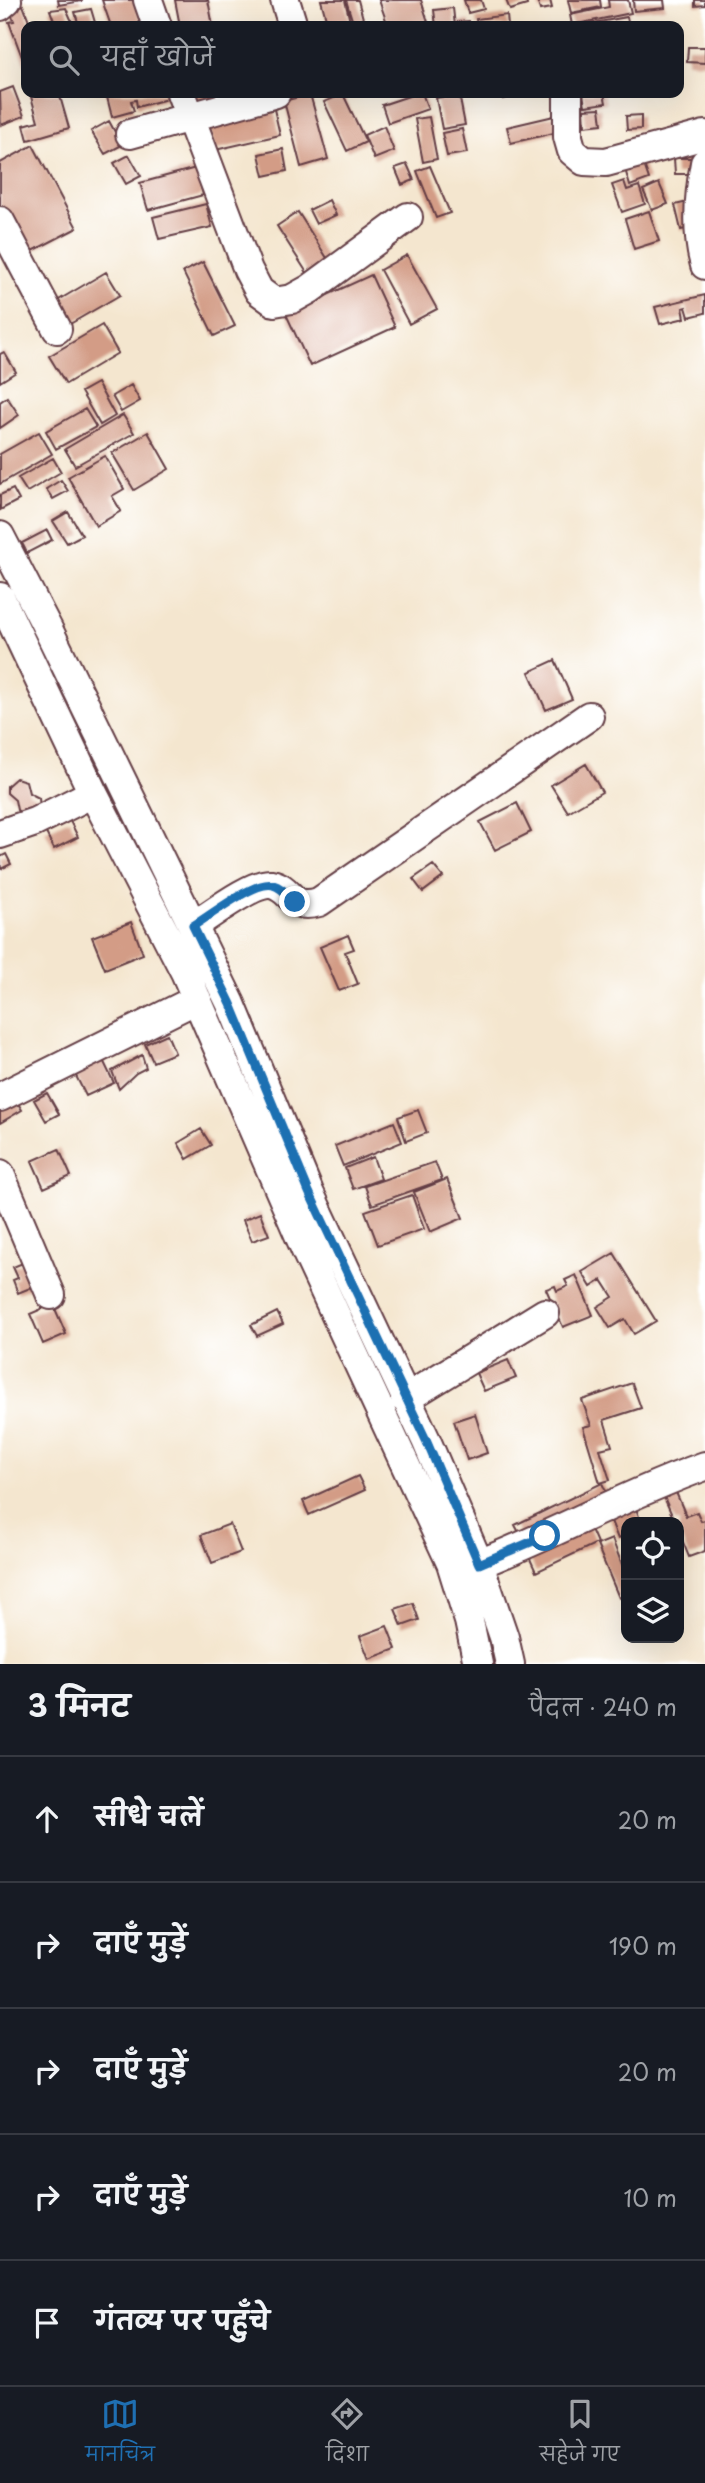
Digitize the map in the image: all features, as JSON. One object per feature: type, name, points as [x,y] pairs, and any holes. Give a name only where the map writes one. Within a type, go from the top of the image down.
[{"type":"street","points":[[0,6],[7,0]]},
{"type":"street","points":[[148,0],[155,21]]},
{"type":"street","points":[[285,0],[291,21]]},
{"type":"street","points":[[131,134],[186,105],[238,98]]},
{"type":"street","points":[[568,98],[568,137],[572,150],[584,161],[606,162],[705,135]]},
{"type":"street","points":[[186,105],[248,270],[259,291],[274,302],[292,299],[310,289],[408,217]]},
{"type":"street","points":[[705,163],[700,201],[705,265]]},
{"type":"street","points":[[0,221],[57,329]]},
{"type":"street","points":[[0,536],[231,1004],[309,1192],[479,1564],[504,1637],[510,1664]]},
{"type":"street","points":[[0,597],[93,793],[197,999],[306,1251],[451,1563],[469,1621],[478,1664]]},
{"type":"street","points":[[193,926],[256,887],[269,884],[280,888],[295,902],[306,906],[319,902],[589,716]]},
{"type":"street","points":[[0,834],[34,822],[93,793]]},
{"type":"street","points":[[0,1097],[197,999]]},
{"type":"street","points":[[0,1174],[51,1296]]},
{"type":"street","points":[[405,1399],[545,1313]]},
{"type":"street","points":[[479,1564],[545,1536],[631,1494],[705,1466]]},
{"type":"building","points":[[58,0],[82,0],[82,1],[59,5]]},
{"type":"building","points":[[102,0],[133,0],[141,21],[109,21]]},
{"type":"building","points":[[175,0],[208,0],[212,21],[179,21]]},
{"type":"building","points":[[321,0],[345,0],[350,21],[327,21]]},
{"type":"building","points":[[346,0],[358,0],[364,21],[352,21]]},
{"type":"building","points":[[379,0],[421,0],[428,21],[386,21]]},
{"type":"building","points":[[464,0],[481,0],[484,9],[468,13]]},
{"type":"building","points":[[506,0],[526,0],[527,5],[510,10]]},
{"type":"building","points":[[537,0],[550,0],[552,8],[540,10]]},
{"type":"building","points":[[568,0],[600,0],[601,7],[571,13]]},
{"type":"building","points":[[608,0],[628,0],[631,13],[592,21],[571,21],[570,15],[609,7]]},
{"type":"building","points":[[633,0],[664,0],[665,8],[634,11]]},
{"type":"building","points":[[695,0],[705,0],[705,5],[695,6]]},
{"type":"building","points":[[23,5],[29,21],[21,21],[21,54],[9,22],[14,21],[10,10]]},
{"type":"building","points":[[66,8],[72,21],[54,21],[50,10]]},
{"type":"building","points":[[453,8],[454,21],[435,21],[434,10]]},
{"type":"building","points":[[91,9],[95,21],[78,21],[75,12]]},
{"type":"building","points":[[507,15],[508,21],[476,21]]},
{"type":"building","points":[[627,17],[628,21],[605,21]]},
{"type":"building","points":[[688,47],[705,47],[705,63],[687,62]]},
{"type":"building","points":[[13,87],[24,116],[1,125],[0,92]]},
{"type":"building","points":[[31,98],[60,98],[69,128],[28,140],[24,125],[38,121]]},
{"type":"building","points":[[107,98],[171,98],[137,107],[136,100],[131,101],[134,111],[112,117]]},
{"type":"building","points":[[194,98],[229,98],[195,105]]},
{"type":"building","points":[[311,98],[328,159],[301,167],[284,101]]},
{"type":"building","points":[[334,98],[345,98],[366,142],[347,151],[324,102]]},
{"type":"building","points":[[403,98],[424,98],[428,109],[388,123],[382,105]]},
{"type":"building","points":[[436,98],[460,98],[465,125],[442,129]]},
{"type":"building","points":[[584,98],[605,98],[606,103],[585,106]]},
{"type":"building","points":[[600,108],[602,124],[585,126],[584,109]]},
{"type":"building","points":[[274,109],[280,135],[215,150],[209,124]]},
{"type":"building","points":[[641,115],[641,129],[627,130],[626,116]]},
{"type":"building","points":[[554,116],[558,132],[511,143],[507,127]]},
{"type":"building","points":[[429,117],[437,159],[423,162],[415,119]]},
{"type":"building","points":[[109,121],[122,145],[105,154],[91,131]]},
{"type":"building","points":[[384,126],[394,151],[374,159],[364,135]]},
{"type":"building","points":[[462,129],[467,153],[447,156],[442,133]]},
{"type":"building","points":[[33,145],[77,228],[31,252],[0,205],[0,163]]},
{"type":"building","points":[[283,149],[287,171],[264,176],[259,154]]},
{"type":"building","points":[[129,155],[141,176],[126,184],[114,163]]},
{"type":"building","points":[[674,158],[694,158],[695,174],[675,174]]},
{"type":"building","points":[[643,162],[649,179],[630,186],[625,169]]},
{"type":"building","points":[[407,164],[414,180],[402,185],[395,168]]},
{"type":"building","points":[[430,166],[450,213],[436,218],[417,171]]},
{"type":"building","points":[[196,168],[203,195],[148,210],[140,183]]},
{"type":"building","points":[[624,181],[627,190],[639,186],[645,204],[622,212],[612,185]]},
{"type":"building","points":[[659,183],[668,204],[652,210],[643,190]]},
{"type":"building","points":[[329,200],[336,215],[316,224],[309,210]]},
{"type":"building","points":[[692,201],[697,226],[681,230],[675,205]]},
{"type":"building","points":[[206,204],[212,227],[159,239],[153,217]]},
{"type":"building","points":[[649,211],[659,241],[634,249],[625,219]]},
{"type":"building","points":[[298,212],[332,266],[311,279],[277,226]]},
{"type":"building","points":[[407,255],[437,309],[409,324],[380,270]]},
{"type":"building","points":[[203,262],[235,326],[214,336],[183,272]]},
{"type":"building","points":[[106,272],[120,295],[70,324],[57,301]]},
{"type":"building","points":[[371,275],[395,327],[310,366],[286,314]]},
{"type":"building","points":[[705,295],[705,313],[689,317],[686,307],[683,308],[685,318],[660,324],[655,307]]},
{"type":"building","points":[[102,325],[118,353],[66,384],[49,356]]},
{"type":"building","points":[[4,352],[16,372],[0,382],[0,354]]},
{"type":"building","points":[[97,383],[115,416],[100,425],[81,392]]},
{"type":"building","points":[[131,385],[140,401],[121,412],[112,396]]},
{"type":"building","points":[[7,397],[19,415],[0,428],[0,402]]},
{"type":"building","points":[[85,409],[96,427],[56,449],[46,431]]},
{"type":"building","points":[[123,415],[134,433],[75,466],[65,449]]},
{"type":"building","points":[[39,432],[52,454],[0,484],[0,454]]},
{"type":"building","points":[[148,432],[169,469],[134,490],[112,453]]},
{"type":"building","points":[[105,456],[124,489],[112,496],[121,511],[96,526],[68,477]]},
{"type":"building","points":[[53,458],[61,472],[27,492],[18,478]]},
{"type":"building","points":[[61,480],[68,491],[53,499],[46,489]]},
{"type":"building","points":[[13,489],[19,500],[0,510],[0,495]]},
{"type":"building","points":[[68,512],[82,535],[67,543],[53,521]]},
{"type":"building","points":[[47,530],[52,540],[27,553],[22,543]]},
{"type":"building","points":[[555,660],[572,699],[546,710],[529,672]]},
{"type":"building","points":[[586,764],[602,792],[568,812],[551,785]]},
{"type":"building","points":[[16,778],[26,781],[29,793],[39,798],[40,809],[25,817],[17,810],[15,800],[7,793],[7,786]]},
{"type":"building","points":[[517,803],[531,832],[495,850],[480,822]]},
{"type":"building","points":[[69,819],[78,837],[54,849],[45,831]]},
{"type":"building","points":[[6,854],[11,864],[1,869],[0,857]]},
{"type":"building","points":[[433,865],[443,877],[423,892],[413,879]]},
{"type":"building","points":[[131,922],[143,954],[105,969],[92,937]]},
{"type":"building","points":[[348,935],[354,949],[345,952],[358,984],[339,991],[320,947]]},
{"type":"building","points":[[167,1034],[175,1053],[153,1062],[145,1044]]},
{"type":"building","points":[[142,1055],[146,1068],[136,1073],[119,1089],[112,1071]]},
{"type":"building","points":[[102,1058],[114,1083],[86,1096],[74,1072]]},
{"type":"building","points":[[47,1093],[59,1114],[46,1121],[34,1100]]},
{"type":"building","points":[[14,1097],[22,1110],[0,1123],[0,1105]]},
{"type":"building","points":[[418,1110],[427,1133],[406,1141],[398,1117]]},
{"type":"building","points":[[394,1122],[402,1142],[343,1166],[335,1146]]},
{"type":"building","points":[[201,1129],[211,1145],[187,1159],[178,1143]]},
{"type":"building","points":[[59,1149],[71,1176],[44,1188],[32,1161]]},
{"type":"building","points":[[373,1157],[381,1179],[353,1189],[345,1168]]},
{"type":"building","points":[[435,1162],[442,1180],[372,1205],[365,1186]]},
{"type":"building","points":[[447,1179],[463,1218],[430,1232],[414,1192]]},
{"type":"building","points":[[412,1195],[424,1229],[378,1245],[365,1211]]},
{"type":"building","points":[[260,1213],[269,1235],[252,1241],[243,1220]]},
{"type":"building","points":[[614,1253],[656,1321],[634,1334],[625,1319],[610,1328],[597,1307],[613,1297],[602,1280],[591,1287],[582,1272]]},
{"type":"building","points":[[30,1260],[40,1284],[18,1293],[13,1280],[18,1278],[13,1267]]},
{"type":"building","points":[[576,1275],[593,1315],[563,1327],[546,1289],[555,1286],[557,1291],[568,1286],[565,1280]]},
{"type":"building","points":[[53,1304],[66,1334],[43,1344],[30,1314]]},
{"type":"building","points":[[277,1312],[283,1324],[257,1336],[251,1325]]},
{"type":"building","points":[[508,1360],[516,1378],[484,1391],[476,1373]]},
{"type":"building","points":[[632,1383],[641,1408],[604,1420],[612,1446],[600,1449],[610,1480],[600,1483],[583,1427],[591,1425],[582,1400]]},
{"type":"building","points":[[475,1414],[487,1453],[467,1460],[454,1421]]},
{"type":"building","points":[[358,1476],[365,1490],[309,1515],[303,1501]]},
{"type":"building","points":[[602,1483],[610,1501],[524,1542],[515,1525]]},
{"type":"building","points":[[675,1490],[686,1516],[697,1512],[701,1521],[705,1520],[705,1551],[689,1557],[684,1544],[684,1517],[673,1517],[663,1495]]},
{"type":"building","points":[[632,1498],[639,1517],[621,1517],[621,1538],[618,1539],[606,1508]]},
{"type":"building","points":[[587,1520],[597,1543],[536,1572],[525,1548]]},
{"type":"building","points":[[230,1524],[241,1552],[212,1563],[201,1535]]},
{"type":"building","points":[[612,1539],[621,1562],[621,1597],[619,1598],[597,1545]]},
{"type":"building","points":[[413,1603],[419,1620],[402,1626],[395,1609]]},
{"type":"building","points":[[387,1626],[396,1649],[369,1659],[360,1636]]},
{"type":"route","points":[[295,902],[280,888],[269,884],[256,887],[193,926],[231,1004],[309,1192],[426,1440],[479,1564],[545,1536]]}]
